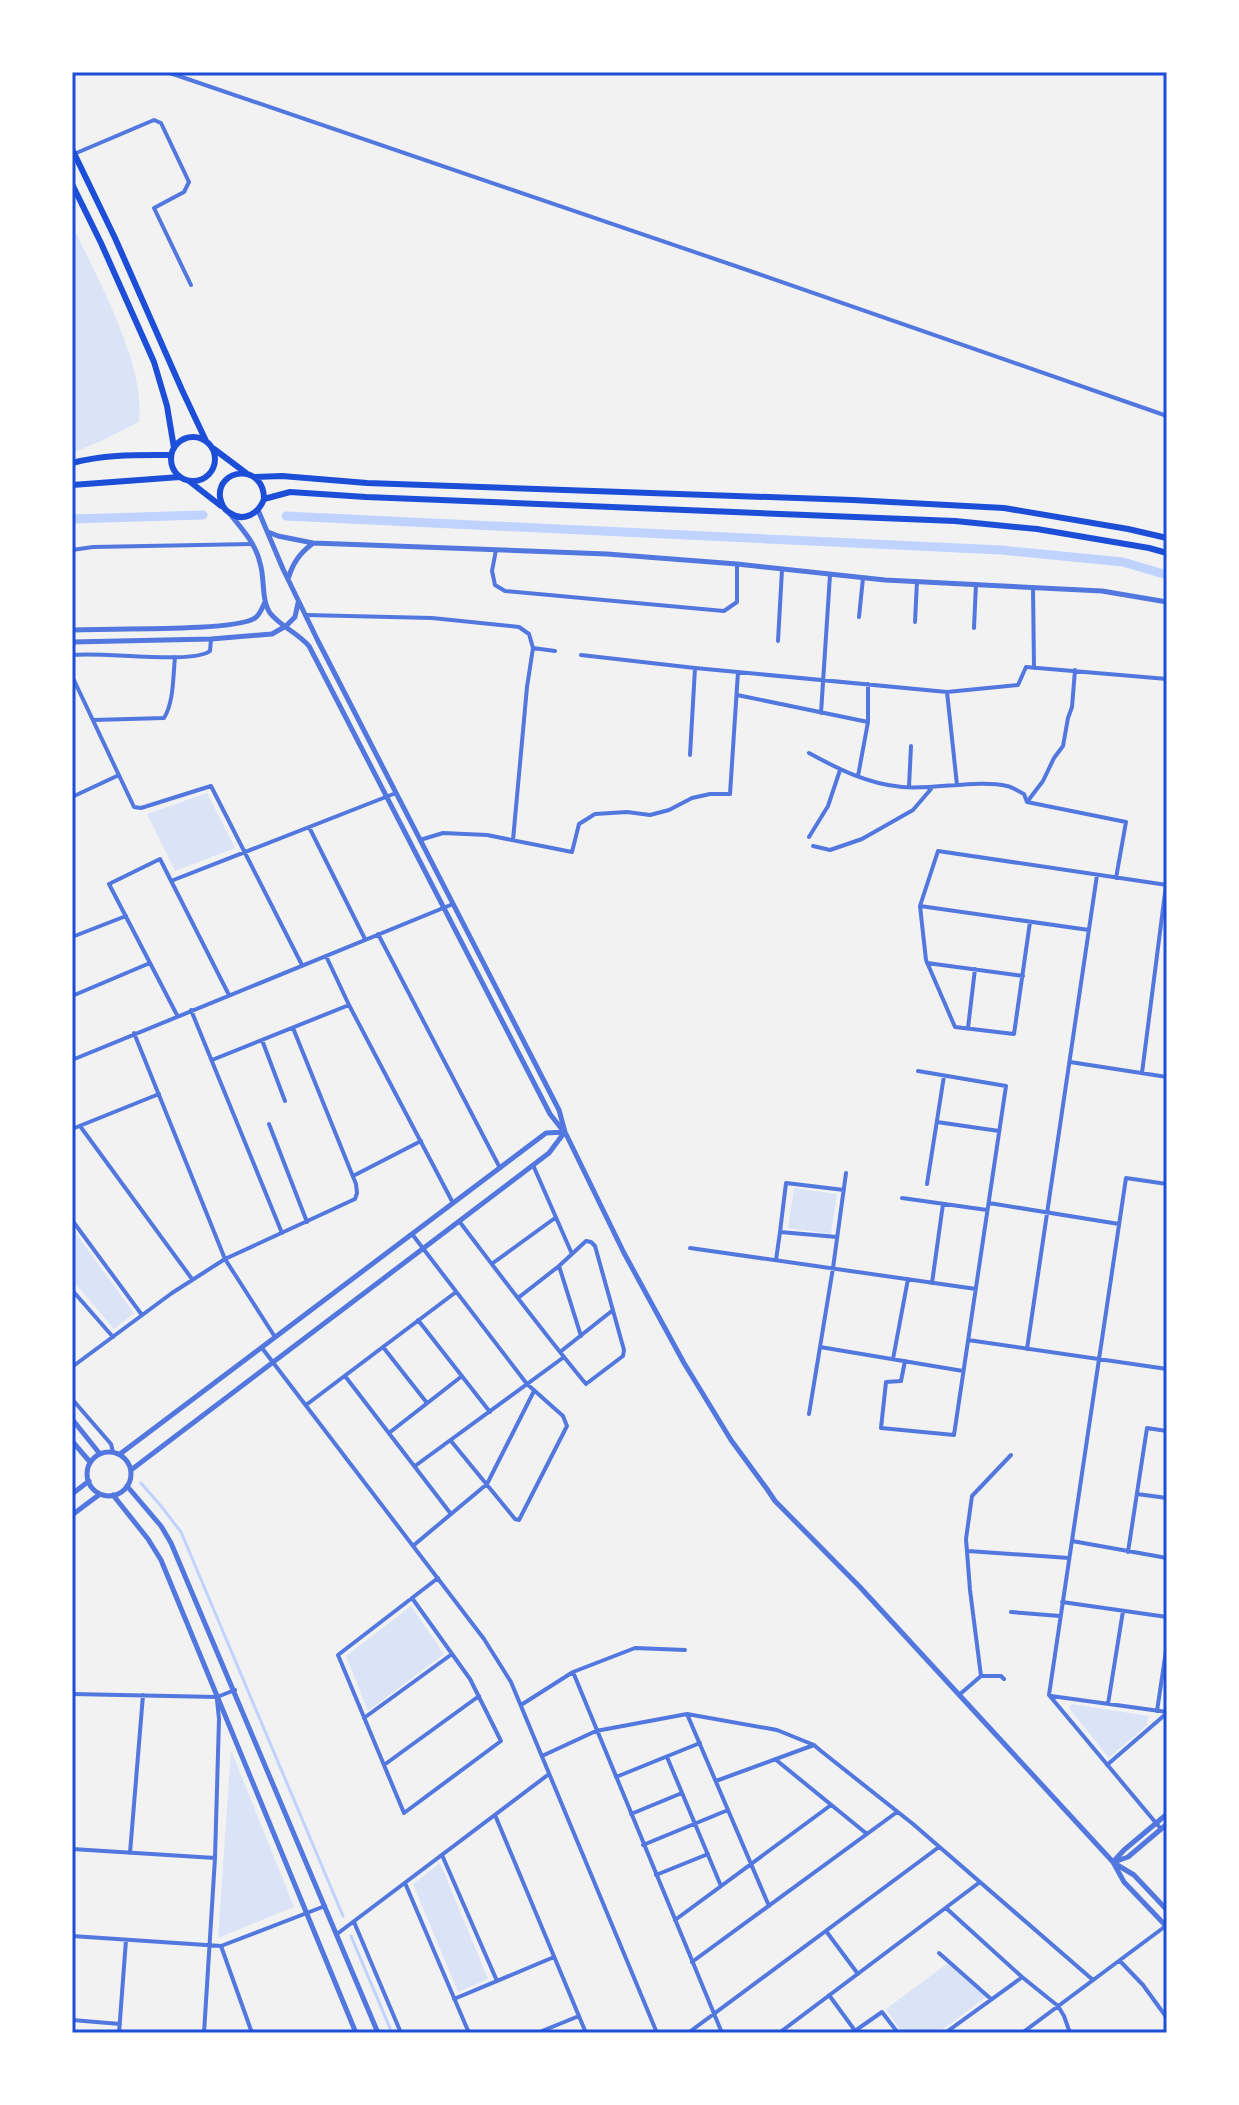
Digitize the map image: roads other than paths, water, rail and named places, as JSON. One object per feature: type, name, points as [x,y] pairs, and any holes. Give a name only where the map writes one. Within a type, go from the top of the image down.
[{"type":"main road","points":[[73,151],[115,238],[175,377],[215,454],[212,471],[198,481],[189,481]]},
{"type":"main road","points":[[72,184],[154,362],[167,406],[174,471],[238,517],[247,517],[258,510],[264,499],[261,482],[209,444],[198,437],[189,438],[180,441],[173,452]]},
{"type":"main road","points":[[72,463],[114,455],[173,452]]},
{"type":"main road","points":[[227,510],[221,500],[223,484],[238,473],[246,473]]},
{"type":"main road","points":[[72,485],[180,477]]},
{"type":"main road","points":[[255,477],[1004,508],[1167,538]]},
{"type":"main road","points":[[264,499],[290,492],[955,521],[1037,529],[1167,553]]},
{"type":"street","points":[[167,72],[1167,416]]},
{"type":"street","points":[[73,151],[154,120],[161,123],[189,182],[184,192],[154,208],[191,285]]},
{"type":"street","points":[[227,510],[260,559],[265,601],[270,613],[300,635],[309,646],[550,1114],[565,1132]]},
{"type":"street","points":[[258,510],[305,615],[559,1110],[565,1132],[624,1253],[684,1363],[731,1440],[775,1501],[859,1586],[1113,1862],[1124,1882],[1167,1926],[1022,2033]]},
{"type":"street","points":[[267,531],[313,543],[607,554],[863,578],[1102,591],[1167,602]]},
{"type":"street","points":[[288,579],[293,563],[313,543]]},
{"type":"street","points":[[72,550],[252,544]]},
{"type":"street","points":[[496,550],[492,571],[495,585],[505,591],[724,611],[737,602],[737,564]]},
{"type":"street","points":[[778,641],[782,570]]},
{"type":"street","points":[[821,713],[830,575]]},
{"type":"street","points":[[859,617],[863,578]]},
{"type":"street","points":[[915,622],[917,581]]},
{"type":"street","points":[[974,628],[976,584]]},
{"type":"street","points":[[1033,587],[1034,668]]},
{"type":"street","points":[[72,642],[211,639],[272,634],[295,617],[297,598]]},
{"type":"street","points":[[72,630],[208,627],[242,623],[255,618],[265,601]]},
{"type":"street","points":[[305,615],[432,618],[519,627],[529,634],[533,648],[513,840]]},
{"type":"street","points":[[72,655],[205,655],[211,649],[211,639]]},
{"type":"street","points":[[533,648],[555,651]]},
{"type":"street","points":[[581,655],[947,692],[1018,685],[1026,667],[1167,679]]},
{"type":"street","points":[[93,720],[164,718],[170,701],[175,657]]},
{"type":"street","points":[[690,755],[695,668]]},
{"type":"street","points":[[1027,802],[1063,746],[1072,707],[1075,670]]},
{"type":"street","points":[[420,840],[443,833],[487,835],[572,852],[579,824],[595,814],[627,812],[650,815],[669,810],[692,798],[730,794],[738,672]]},
{"type":"street","points":[[72,676],[134,807],[141,808],[211,786],[302,965]]},
{"type":"street","points":[[858,776],[868,722],[868,684]]},
{"type":"street","points":[[947,692],[957,786]]},
{"type":"street","points":[[737,695],[868,722]]},
{"type":"street","points":[[909,787],[911,746]]},
{"type":"street","points":[[809,753],[840,770],[900,787],[1008,786],[1024,794],[1027,802]]},
{"type":"street","points":[[809,837],[828,806],[840,770]]},
{"type":"street","points":[[72,797],[119,775]]},
{"type":"street","points":[[813,846],[830,850],[862,839],[913,810],[932,788]]},
{"type":"street","points":[[171,881],[396,793]]},
{"type":"street","points":[[1027,802],[1126,822],[1116,878]]},
{"type":"street","points":[[309,827],[365,939]]},
{"type":"street","points":[[1030,922],[1014,1034],[955,1027],[927,963],[920,906],[938,851],[1167,885],[1142,1073]]},
{"type":"street","points":[[177,1015],[109,884],[160,859],[229,995]]},
{"type":"street","points":[[1027,1349],[1097,875]]},
{"type":"street","points":[[72,1060],[453,904]]},
{"type":"street","points":[[920,906],[1089,930]]},
{"type":"street","points":[[72,937],[126,916]]},
{"type":"street","points":[[378,934],[500,1168]]},
{"type":"street","points":[[326,956],[454,1204]]},
{"type":"street","points":[[72,996],[150,963]]},
{"type":"street","points":[[927,963],[1023,976]]},
{"type":"street","points":[[968,1028],[975,969]]},
{"type":"street","points":[[212,1060],[349,1005]]},
{"type":"street","points":[[191,1010],[282,1233]]},
{"type":"street","points":[[72,1367],[225,1259],[355,1199],[357,1193],[353,1176],[293,1028]]},
{"type":"street","points":[[134,1033],[225,1259],[275,1337]]},
{"type":"street","points":[[262,1040],[285,1101]]},
{"type":"street","points":[[1070,1062],[1167,1077]]},
{"type":"street","points":[[905,1361],[901,1381],[886,1382],[881,1428],[954,1435],[1006,1086],[918,1071]]},
{"type":"street","points":[[927,1184],[944,1076]]},
{"type":"street","points":[[72,1129],[159,1094]]},
{"type":"street","points":[[937,1122],[999,1131]]},
{"type":"street","points":[[269,1124],[307,1222]]},
{"type":"street","points":[[80,1126],[193,1279]]},
{"type":"street","points":[[131,1470],[549,1153],[565,1132]]},
{"type":"street","points":[[72,1399],[117,1453],[128,1461],[131,1477],[122,1492],[101,1494],[91,1486],[87,1470],[90,1462],[100,1454],[117,1453],[262,1348],[546,1133],[565,1132]]},
{"type":"street","points":[[353,1176],[421,1141]]},
{"type":"street","points":[[533,1165],[572,1254]]},
{"type":"street","points":[[809,1414],[846,1173]]},
{"type":"street","points":[[1161,1829],[1049,1695],[1126,1178],[1167,1184]]},
{"type":"street","points":[[776,1260],[786,1183],[844,1190]]},
{"type":"street","points":[[902,1198],[988,1210]]},
{"type":"street","points":[[989,1203],[1119,1224]]},
{"type":"street","points":[[932,1283],[943,1204]]},
{"type":"street","points":[[492,1264],[555,1218]]},
{"type":"street","points":[[72,1220],[142,1315]]},
{"type":"street","points":[[459,1221],[518,1298],[586,1384],[620,1359],[624,1350],[595,1246],[591,1242],[586,1241],[518,1298]]},
{"type":"street","points":[[780,1232],[837,1237]]},
{"type":"street","points":[[412,1234],[527,1384],[563,1416],[567,1426],[519,1520],[451,1441]]},
{"type":"street","points":[[690,1248],[976,1289]]},
{"type":"street","points":[[559,1266],[581,1336]]},
{"type":"street","points":[[893,1359],[908,1279]]},
{"type":"street","points":[[72,1290],[113,1337]]},
{"type":"street","points":[[306,1405],[456,1292]]},
{"type":"street","points":[[415,1466],[527,1384],[613,1310]]},
{"type":"street","points":[[418,1320],[490,1412]]},
{"type":"street","points":[[968,1340],[1167,1369]]},
{"type":"street","points":[[383,1347],[427,1403]]},
{"type":"street","points":[[820,1347],[963,1371]]},
{"type":"street","points":[[262,1348],[414,1545],[484,1639],[511,1682],[657,2033]]},
{"type":"street","points":[[345,1376],[451,1514]]},
{"type":"street","points":[[389,1433],[462,1376]]},
{"type":"street","points":[[414,1545],[487,1484],[534,1391]]},
{"type":"street","points":[[72,1419],[100,1454]]},
{"type":"street","points":[[1128,1552],[1147,1428],[1167,1431]]},
{"type":"street","points":[[72,1441],[90,1462]]},
{"type":"street","points":[[981,1676],[966,1539],[972,1496],[1011,1455]]},
{"type":"street","points":[[72,1494],[89,1481]]},
{"type":"street","points":[[127,1486],[167,1533],[378,2033]]},
{"type":"street","points":[[72,1515],[101,1494]]},
{"type":"street","points":[[1137,1494],[1167,1498]]},
{"type":"street","points":[[113,1495],[161,1560],[356,2033]]},
{"type":"street","points":[[1072,1541],[1167,1558]]},
{"type":"street","points":[[967,1550],[1069,1558]]},
{"type":"street","points":[[412,1598],[470,1679],[501,1741],[404,1813],[338,1655],[412,1598],[438,1578]]},
{"type":"street","points":[[1062,1602],[1167,1617]]},
{"type":"street","points":[[1108,1704],[1123,1611]]},
{"type":"street","points":[[1011,1612],[1060,1616]]},
{"type":"street","points":[[1157,1711],[1167,1644]]},
{"type":"street","points":[[521,1705],[573,1672],[635,1648],[685,1650]]},
{"type":"street","points":[[364,1718],[452,1654]]},
{"type":"street","points":[[573,1672],[722,2033]]},
{"type":"street","points":[[959,1695],[981,1676],[1001,1676],[1004,1679]]},
{"type":"street","points":[[72,1694],[217,1697],[235,1690]]},
{"type":"street","points":[[130,1853],[143,1695]]},
{"type":"street","points":[[1049,1695],[1167,1713]]},
{"type":"street","points":[[384,1765],[479,1696]]},
{"type":"street","points":[[204,2033],[215,1858],[217,1697]]},
{"type":"street","points":[[1107,1765],[1167,1713]]},
{"type":"street","points":[[542,1756],[596,1731],[687,1714],[777,1730],[814,1745],[939,1847],[1093,1980]]},
{"type":"street","points":[[687,1714],[769,1906]]},
{"type":"street","points":[[616,1777],[700,1743]]},
{"type":"street","points":[[716,1781],[814,1745]]},
{"type":"street","points":[[667,1757],[721,1886]]},
{"type":"street","points":[[775,1759],[867,1834]]},
{"type":"street","points":[[337,1934],[550,1774]]},
{"type":"street","points":[[631,1814],[682,1793]]},
{"type":"street","points":[[675,1920],[831,1805]]},
{"type":"street","points":[[643,1845],[728,1810]]},
{"type":"street","points":[[692,1962],[897,1812]]},
{"type":"street","points":[[1113,1862],[1167,1814]]},
{"type":"street","points":[[495,1815],[586,2033]]},
{"type":"street","points":[[1113,1862],[1128,1857],[1167,1824]]},
{"type":"street","points":[[688,2033],[939,1847]]},
{"type":"street","points":[[72,1849],[215,1858]]},
{"type":"street","points":[[656,1875],[708,1854]]},
{"type":"street","points":[[442,1855],[497,1981]]},
{"type":"street","points":[[1113,1862],[1134,1875],[1167,1910]]},
{"type":"street","points":[[779,2033],[980,1882]]},
{"type":"street","points":[[405,1883],[469,2033]]},
{"type":"street","points":[[72,1936],[221,1946],[325,1906]]},
{"type":"street","points":[[946,1908],[1058,2006],[1070,2033]]},
{"type":"street","points":[[354,1922],[401,2033]]},
{"type":"street","points":[[826,1931],[858,1974]]},
{"type":"street","points":[[119,2033],[126,1940]]},
{"type":"street","points":[[221,1946],[252,2033]]},
{"type":"street","points":[[939,1953],[991,1999]]},
{"type":"street","points":[[454,1999],[554,1957]]},
{"type":"street","points":[[1120,1960],[1167,2018]]},
{"type":"street","points":[[945,2033],[1022,1977]]},
{"type":"street","points":[[829,1995],[854,2032],[882,2012],[898,2033]]},
{"type":"street","points":[[537,2033],[579,2016]]},
{"type":"street","points":[[72,2020],[120,2024]]},
{"type":"waterway","points":[[72,519],[203,515]]},
{"type":"waterway","points":[[286,516],[1001,550],[1123,562],[1167,575]]},
{"type":"waterway","points":[[141,1483],[181,1532],[343,1916]]},
{"type":"waterway","points":[[351,1936],[392,2033]]}]
